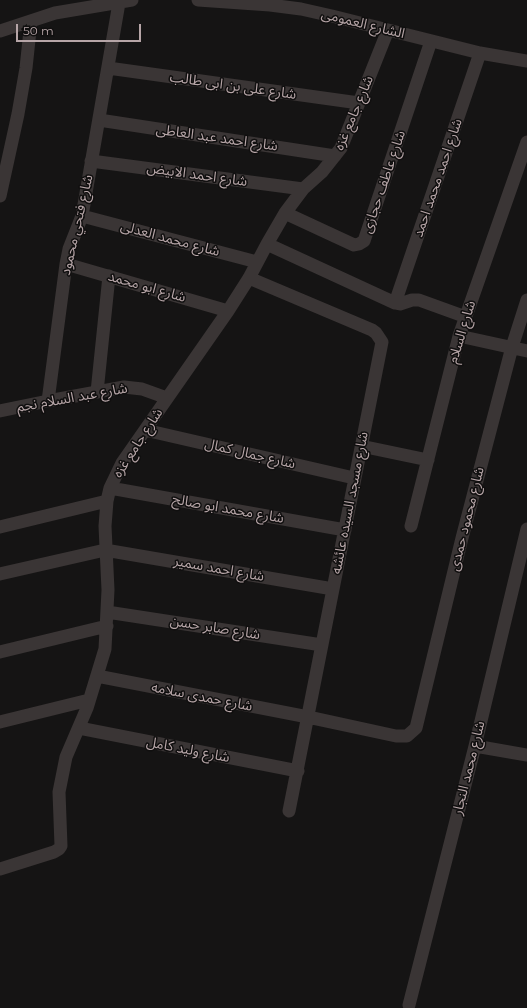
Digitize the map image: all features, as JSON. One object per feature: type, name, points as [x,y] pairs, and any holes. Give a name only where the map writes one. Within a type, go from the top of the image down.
[{"type":"street","name":"الشارع العمومى","points":[[198,0],[270,5],[300,9],[480,53],[527,60]]},
{"type":"street","points":[[0,31],[55,13],[126,1]]},
{"type":"street","name":"شارع فتحي محمود","points":[[48,400],[66,264],[69,249],[82,216],[108,68],[126,1]]},
{"type":"street","points":[[0,196],[18,114],[26,68],[30,21]]},
{"type":"street","name":"شارع جامع غزه","points":[[0,869],[54,852],[61,846],[59,792],[66,757],[79,728],[105,649],[107,626],[105,550],[107,501],[110,488],[122,462],[228,311],[249,278],[286,213],[303,189],[322,172],[341,148],[388,30]]},
{"type":"street","name":"شارع عاطف حجازى","points":[[286,213],[354,245],[364,241],[431,41]]},
{"type":"street","name":"شارع احمد محمد احمد","points":[[395,303],[480,53]]},
{"type":"street","name":"شارع على بن ابى طالب","points":[[108,68],[359,103]]},
{"type":"street","name":"شارع احمد عبد العاطى","points":[[99,120],[335,156]]},
{"type":"street","name":"شارع السلام","points":[[411,526],[459,336],[527,142]]},
{"type":"street","name":"شارع احمد الابيض","points":[[91,161],[303,189]]},
{"type":"street","name":"شارع محمد العدلى","points":[[82,216],[258,262]]},
{"type":"street","points":[[267,244],[395,303],[400,304],[412,300],[419,300],[466,317]]},
{"type":"street","name":"شارع ابو محمد","points":[[66,264],[228,311]]},
{"type":"street","points":[[97,392],[109,276]]},
{"type":"street","name":"شارع مسجد السيده عائشه","points":[[249,278],[372,330],[380,337],[382,342],[289,811]]},
{"type":"street","name":"شارع محمود حمدى","points":[[407,736],[416,728],[462,538],[512,347],[527,300]]},
{"type":"street","points":[[459,336],[527,351]]},
{"type":"street","name":"شارع عبد السلام نجم","points":[[0,411],[48,400],[124,387],[142,389],[167,398]]},
{"type":"street","name":"شارع جمال كمال","points":[[145,430],[354,478]]},
{"type":"street","points":[[361,446],[428,460]]},
{"type":"street","name":"شارع محمد ابو صالح","points":[[110,488],[345,530]]},
{"type":"street","points":[[0,527],[107,501]]},
{"type":"street","name":"شارع محمد النجار","points":[[409,1005],[475,746],[527,529]]},
{"type":"street","points":[[0,574],[105,550]]},
{"type":"street","name":"شارع احمد سمير","points":[[105,550],[333,589]]},
{"type":"street","name":"شارع صابر حسن","points":[[107,612],[322,645]]},
{"type":"street","points":[[0,652],[107,626]]},
{"type":"street","name":"شارع حمدى سلامه","points":[[97,676],[308,717],[396,736],[407,736]]},
{"type":"street","points":[[0,722],[89,700]]},
{"type":"street","name":"شارع وليد كامل","points":[[79,728],[298,771]]},
{"type":"street","points":[[475,746],[527,754]]}]
